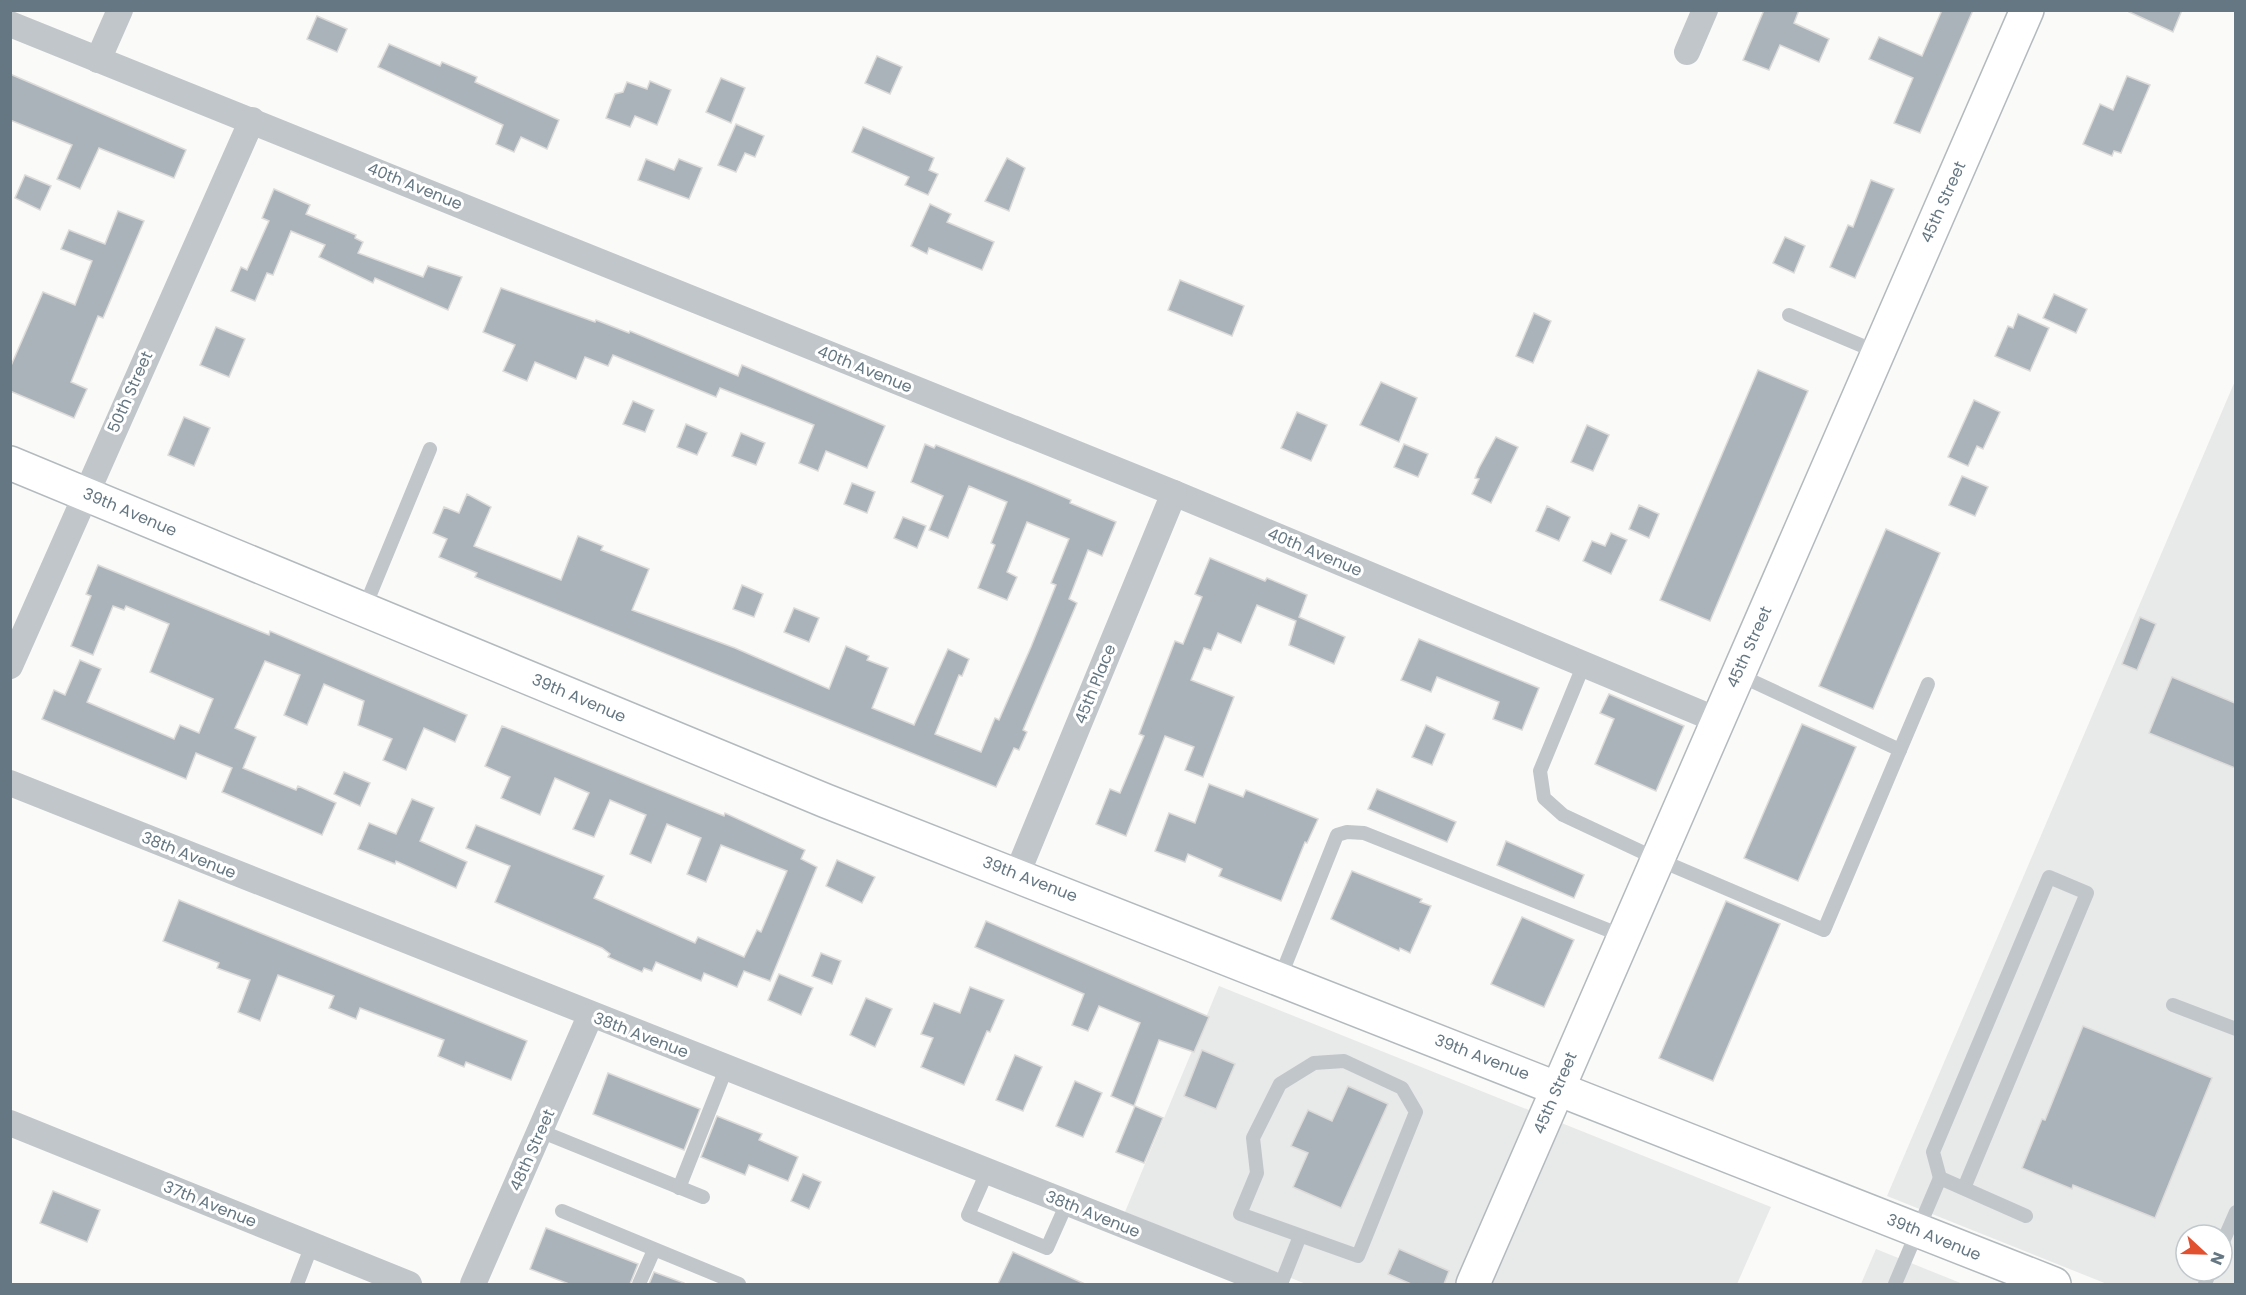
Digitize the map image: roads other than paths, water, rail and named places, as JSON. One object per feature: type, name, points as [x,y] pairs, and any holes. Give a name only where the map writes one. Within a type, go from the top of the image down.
[{"type":"main road","name":"45th Street","points":[[1473,1284],[2027,10]]},
{"type":"main road","name":"39th Avenue","points":[[10,464],[85,493],[826,801],[1017,874],[2054,1284]]},
{"type":"street","points":[[98,60],[120,10]]},
{"type":"street","points":[[1687,52],[1705,10]]},
{"type":"street","name":"40th Avenue","points":[[10,24],[1174,493],[1717,720]]},
{"type":"street","name":"50th Street","points":[[10,666],[252,120]]},
{"type":"street","name":"45th Place","points":[[1017,874],[1174,493]]},
{"type":"street","name":"38th Avenue","points":[[10,783],[590,1016],[1272,1284]]},
{"type":"street","name":"48th Street","points":[[473,1284],[590,1016]]},
{"type":"street","name":"37th Avenue","points":[[10,1123],[312,1245],[374,1278],[409,1284]]},
{"type":"lane","points":[[1789,315],[1878,352]]},
{"type":"lane","points":[[364,609],[430,449]]},
{"type":"lane","points":[[1584,664],[1540,771],[1544,798],[1563,815],[1657,859],[1824,930],[1928,684]]},
{"type":"lane","points":[[1737,674],[1900,750]]},
{"type":"lane","points":[[1280,978],[1337,835],[1347,832],[1364,833],[1623,936]]},
{"type":"lane","points":[[1896,1284],[1940,1178],[1933,1152],[2049,877],[2087,893],[1964,1188]]},
{"type":"lane","points":[[2173,1005],[2235,1029]]},
{"type":"lane","points":[[1344,1061],[1402,1088],[1416,1112],[1358,1256],[1300,1236],[1239,1214],[1257,1173],[1253,1138],[1280,1084],[1314,1064],[1344,1061]]},
{"type":"lane","points":[[679,1188],[726,1069]]},
{"type":"lane","points":[[540,1131],[703,1197]]},
{"type":"lane","points":[[987,1172],[968,1215],[1047,1248],[1067,1203]]},
{"type":"lane","points":[[1940,1178],[2026,1216]]},
{"type":"lane","points":[[562,1210],[654,1250],[705,1278],[739,1284]]},
{"type":"lane","points":[[1281,1284],[1300,1236]]},
{"type":"lane","points":[[297,1284],[312,1245]]},
{"type":"lane","points":[[639,1284],[654,1250]]}]
